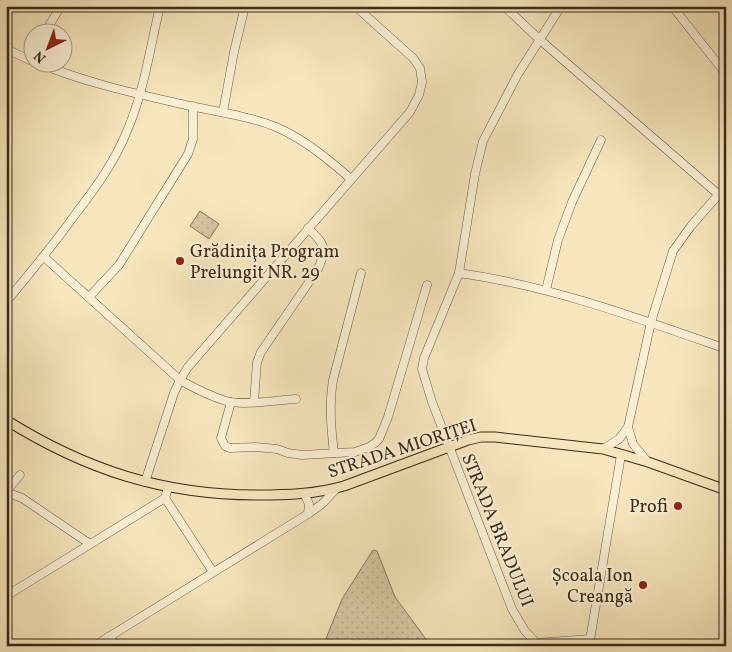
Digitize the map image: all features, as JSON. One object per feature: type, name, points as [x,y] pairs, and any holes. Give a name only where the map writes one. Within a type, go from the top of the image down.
[{"type":"main road","name":"STRADA MIORIȚEI","points":[[6,420],[54,448],[94,466],[168,488],[211,494],[304,493],[337,488],[450,447],[481,437],[495,436],[603,449],[648,462],[726,490]]},
{"type":"street","points":[[51,22],[61,6]]},
{"type":"street","points":[[6,302],[44,257],[108,170],[128,130],[139,94],[160,6]]},
{"type":"street","points":[[222,112],[245,6]]},
{"type":"street","points":[[144,482],[180,380],[200,352],[410,112],[417,99],[422,82],[420,68],[413,58],[355,6]]},
{"type":"street","points":[[504,6],[539,39],[726,200]]},
{"type":"street","name":"STRADA BRADULUI","points":[[538,644],[525,631],[512,609],[425,382],[422,369],[424,358],[459,273],[474,174],[483,141],[515,79],[561,6]]},
{"type":"street","points":[[672,6],[726,74]]},
{"type":"street","points":[[6,49],[22,55]]},
{"type":"street","points":[[61,72],[139,94],[243,116],[286,132],[323,155],[351,178]]},
{"type":"street","points":[[89,297],[126,256],[188,154],[193,139],[193,106]]},
{"type":"street","points":[[546,290],[558,240],[569,210],[601,140]]},
{"type":"street","points":[[603,449],[619,439],[628,427],[651,322],[673,251],[691,226],[726,186]]},
{"type":"street","points":[[254,402],[256,362],[318,269],[324,256],[325,248],[323,243],[308,228]]},
{"type":"street","points":[[44,257],[180,380],[232,402],[296,399]]},
{"type":"street","points":[[334,453],[330,396],[361,273]]},
{"type":"street","points":[[459,273],[546,290],[651,322],[726,348]]},
{"type":"street","points":[[232,402],[221,438],[225,446],[230,448],[277,450],[302,455],[355,452],[369,447],[379,439],[388,417],[427,285]]},
{"type":"street","points":[[628,427],[633,444],[648,462]]},
{"type":"street","points":[[538,644],[590,642],[621,455]]},
{"type":"street","points":[[20,475],[6,492],[22,498],[90,544]]},
{"type":"street","points":[[6,596],[165,498],[168,488]]},
{"type":"street","points":[[94,646],[308,514],[322,504],[337,488]]},
{"type":"street","points":[[304,493],[309,504],[308,514]]},
{"type":"street","points":[[165,498],[214,572]]},
{"type":"street","points":[[108,637],[118,646]]},
{"type":"shaded area","points":[[200,211],[219,224],[209,239],[190,226]]},
{"type":"shaded area","points":[[373,550],[377,551],[395,597],[431,646],[340,646],[331,639],[328,646],[323,646],[342,599]]},
{"type":"place","name":"Grădiniţa Program Prelungit NR. 29","points":[[180,261]]},
{"type":"place","name":"Profi","points":[[678,506]]},
{"type":"place","name":"Școala Ion Creangă","points":[[643,585]]}]
